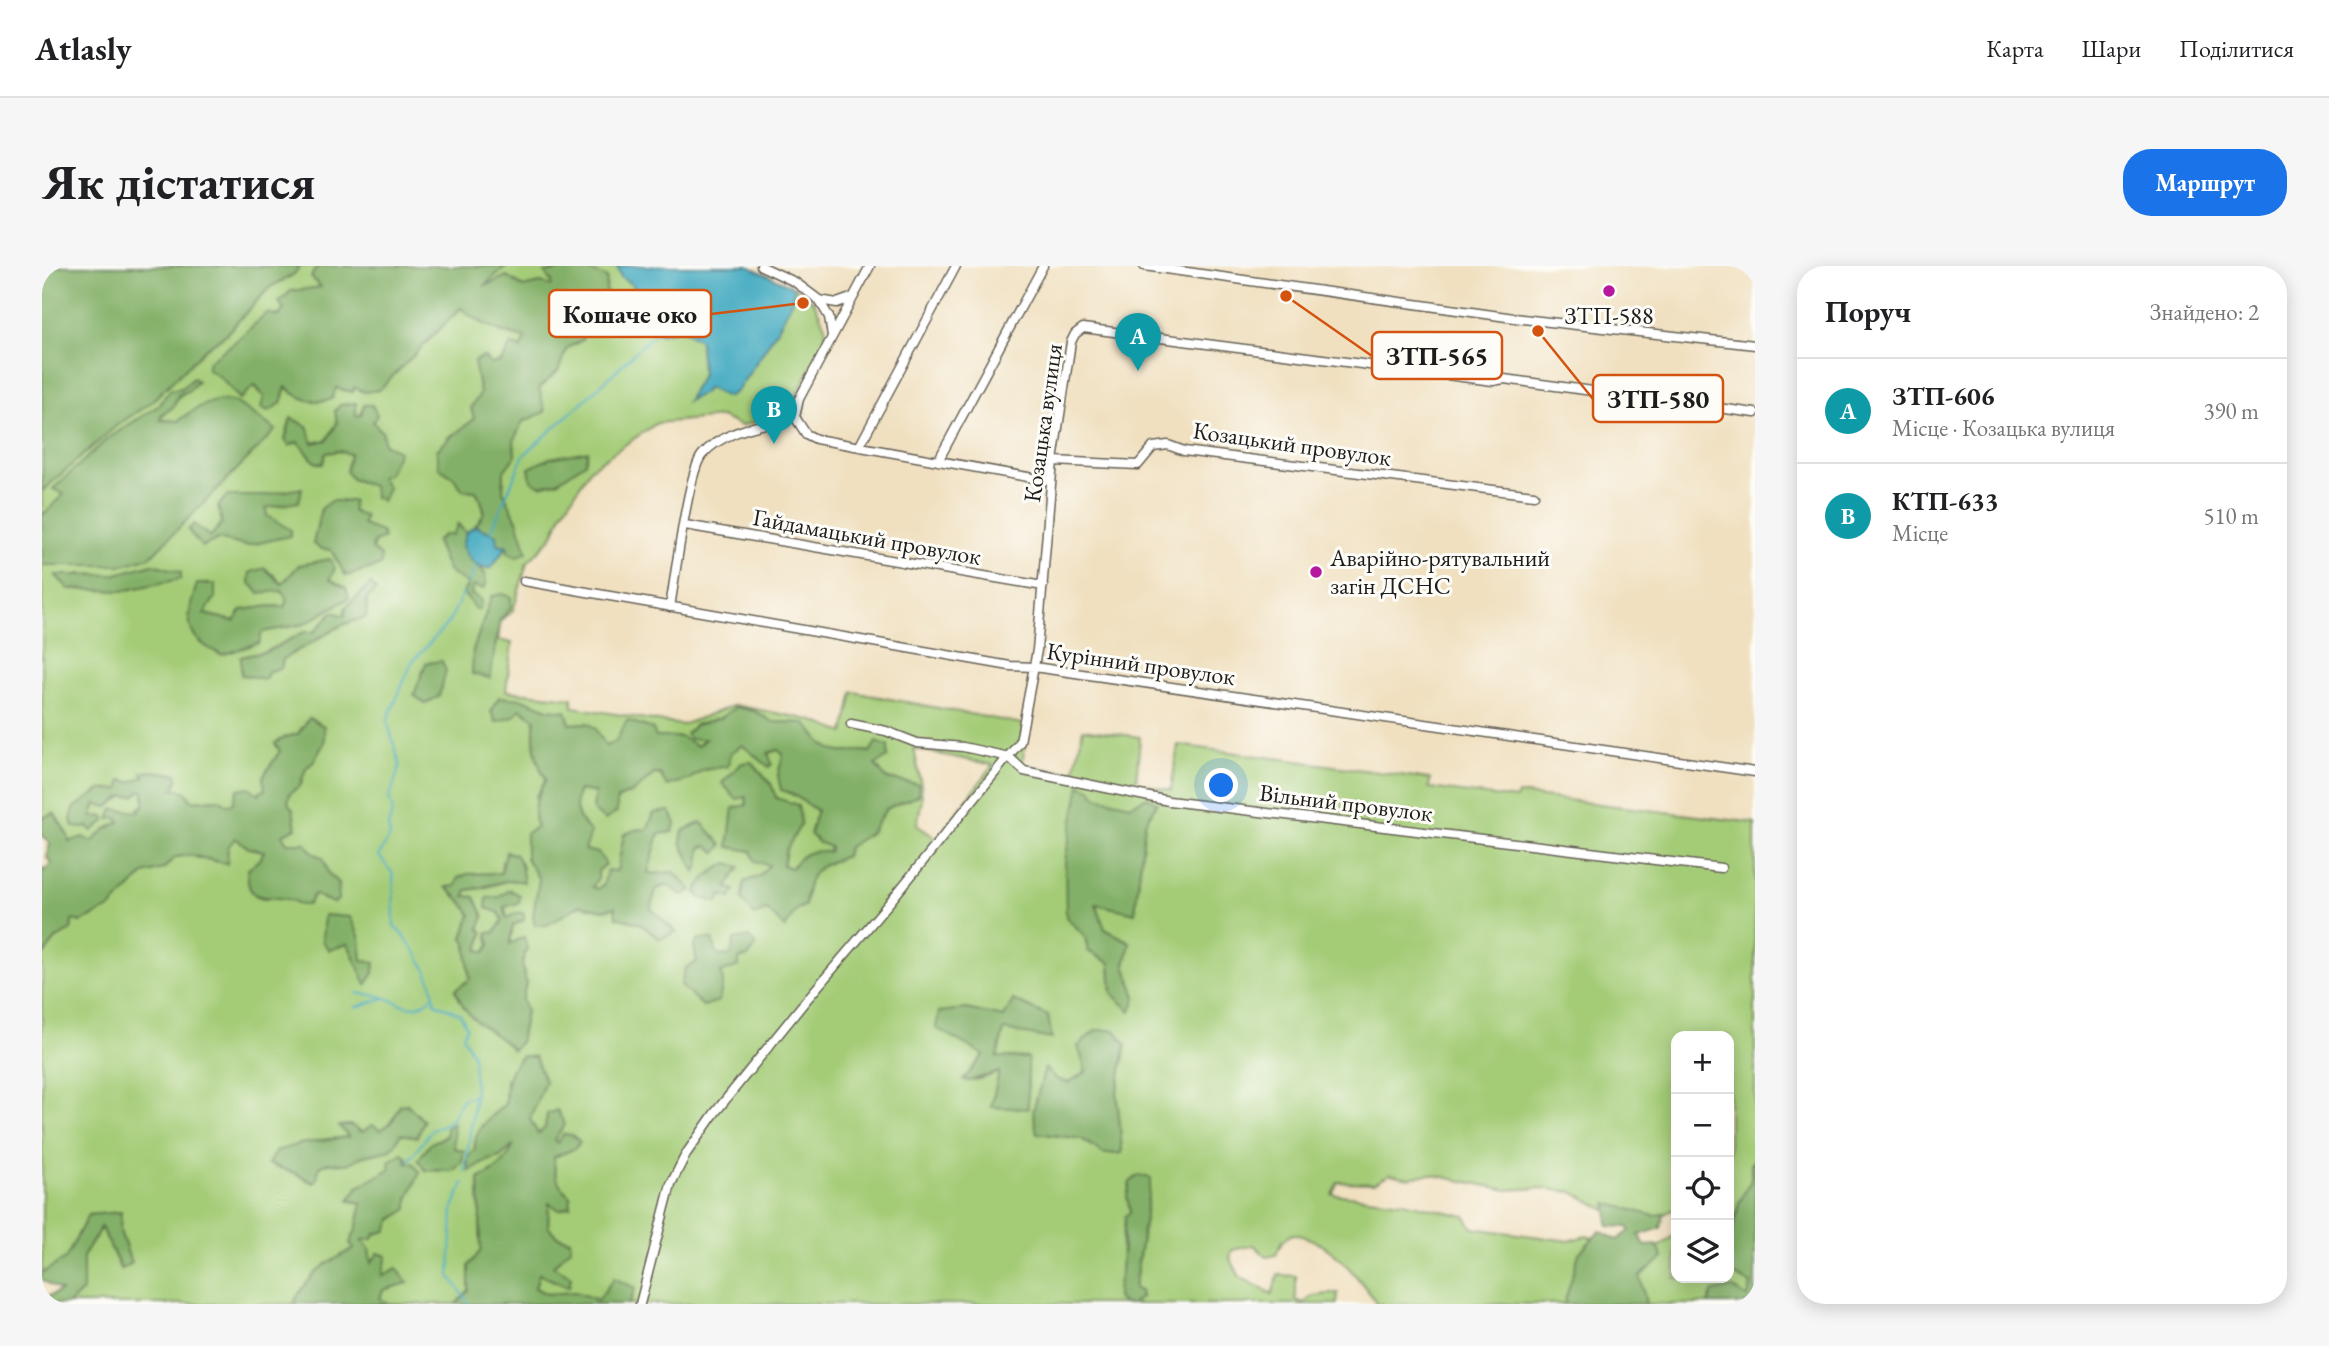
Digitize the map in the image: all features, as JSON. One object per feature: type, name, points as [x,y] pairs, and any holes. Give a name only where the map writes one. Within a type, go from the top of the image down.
[{"type":"street","points":[[761,266],[795,282],[819,300],[829,317],[832,336]]},
{"type":"street","points":[[870,266],[795,408],[795,417],[806,433],[816,439],[1051,481]]},
{"type":"street","points":[[859,447],[956,266]]},
{"type":"street","points":[[938,461],[1043,266]]},
{"type":"street","points":[[1144,266],[1501,316],[1755,345]]},
{"type":"street","points":[[819,300],[837,303],[851,298]]},
{"type":"street","name":"Козацька вулиця","points":[[1009,757],[1020,742],[1034,667],[1053,461],[1072,342],[1075,334],[1083,328],[1493,381],[1504,379],[1755,414]]},
{"type":"street","points":[[670,607],[693,476],[703,455],[722,440],[745,430],[795,417]]},
{"type":"street","name":"Козацький провулок","points":[[1053,461],[1138,465],[1153,447],[1168,445],[1184,451],[1534,495]]},
{"type":"street","name":"Гайдамацький провулок","points":[[685,525],[1043,586]]},
{"type":"street","name":"Курінний провулок","points":[[524,581],[1010,666],[1034,667],[1755,772]]},
{"type":"street","name":"Вільний провулок","points":[[851,723],[886,731],[916,743],[963,747],[1009,757],[1024,771],[1170,801],[1721,868]]},
{"type":"street","points":[[640,1304],[671,1184],[693,1144],[803,1004],[1009,757]]},
{"type":"green space","points":[[48,266],[300,266],[293,275],[270,287],[226,334],[205,349],[150,403],[117,425],[42,491],[42,271]]},
{"type":"green space","points":[[300,266],[318,266],[311,277],[322,287],[284,309],[279,316],[267,313],[210,361],[239,399],[254,385],[264,397],[286,386],[335,388],[353,392],[354,387],[430,337],[461,308],[504,333],[526,338],[522,348],[511,345],[501,362],[490,365],[481,394],[471,407],[474,419],[462,430],[448,437],[439,468],[453,477],[463,490],[476,491],[483,505],[484,515],[473,528],[466,533],[458,525],[468,584],[463,593],[470,594],[473,586],[485,574],[481,569],[491,568],[507,546],[517,520],[503,491],[504,471],[515,456],[514,441],[522,422],[544,412],[539,388],[558,371],[567,348],[582,340],[585,323],[604,313],[547,277],[552,282],[552,287],[540,283],[523,287],[516,281],[481,288],[506,266],[617,266],[621,277],[634,286],[638,306],[659,334],[681,329],[700,340],[702,375],[688,400],[708,388],[737,391],[780,324],[793,297],[794,287],[814,302],[825,326],[826,340],[787,412],[741,426],[721,417],[657,423],[591,468],[562,514],[552,537],[527,563],[513,611],[501,621],[498,640],[512,643],[506,691],[572,698],[573,707],[682,725],[735,705],[811,720],[844,733],[853,692],[1028,725],[1022,765],[1074,773],[1083,729],[1140,737],[1136,783],[1171,790],[1178,745],[1430,779],[1429,788],[1516,799],[1518,794],[1755,823],[1755,1159],[1751,1165],[1751,1180],[1739,1203],[1734,1224],[1734,1031],[1671,1031],[1671,1211],[1656,1219],[1614,1214],[1573,1192],[1540,1188],[1507,1190],[1429,1174],[1409,1178],[1390,1174],[1374,1183],[1338,1182],[1332,1194],[1403,1202],[1465,1216],[1473,1228],[1569,1241],[1586,1236],[1651,1253],[1671,1238],[1671,1283],[1734,1283],[1734,1276],[1751,1284],[1748,1298],[1713,1292],[1708,1304],[1375,1304],[1367,1289],[1329,1249],[1305,1237],[1292,1234],[1282,1241],[1276,1255],[1267,1257],[1254,1245],[1232,1250],[1230,1258],[1240,1277],[1272,1294],[1278,1275],[1296,1276],[1296,1300],[1304,1303],[1313,1296],[1338,1293],[1337,1304],[1130,1304],[1141,1297],[1134,1289],[1151,1178],[1131,1212],[1123,1233],[1122,1268],[1117,1293],[1123,1304],[629,1304],[635,1288],[598,1301],[575,1292],[547,1294],[535,1288],[539,1274],[568,1287],[571,1277],[553,1266],[570,1240],[557,1236],[548,1227],[549,1203],[570,1196],[557,1179],[554,1157],[574,1149],[580,1142],[572,1135],[563,1135],[557,1143],[545,1128],[538,1134],[529,1119],[545,1081],[506,1079],[505,1104],[482,1125],[469,1171],[498,1156],[515,1143],[501,1165],[479,1179],[481,1250],[469,1266],[469,1290],[456,1304],[388,1304],[380,1298],[383,1290],[407,1282],[384,1277],[375,1271],[367,1249],[360,1240],[374,1234],[408,1208],[408,1199],[414,1185],[390,1168],[350,1201],[362,1203],[350,1243],[354,1247],[316,1273],[293,1304],[68,1304],[83,1291],[83,1257],[102,1227],[120,1269],[131,1263],[120,1231],[120,1212],[88,1215],[66,1259],[42,1273],[42,957],[57,938],[71,930],[72,919],[81,922],[110,908],[144,873],[163,869],[176,857],[190,855],[215,860],[235,838],[249,848],[264,851],[261,858],[248,869],[250,888],[255,895],[265,898],[295,898],[314,893],[324,900],[339,883],[329,874],[322,858],[313,853],[305,843],[287,843],[282,835],[293,810],[288,803],[290,792],[300,786],[306,768],[313,762],[324,743],[324,726],[303,726],[298,734],[275,744],[280,751],[263,777],[266,790],[227,805],[219,799],[192,801],[142,773],[144,777],[74,808],[93,818],[92,813],[97,804],[108,807],[122,797],[136,795],[141,789],[144,792],[144,805],[139,812],[117,818],[121,821],[106,829],[92,842],[69,843],[68,836],[54,813],[43,818],[42,823],[42,565],[123,565],[252,415],[235,403],[217,401],[196,409],[178,421],[160,420],[180,396],[188,391],[182,388],[170,390],[158,406],[107,439],[54,489],[64,494],[42,516],[42,491],[117,425],[150,403],[205,349],[226,334],[270,287],[293,275]],"holes":[[[361,415],[384,444],[380,478],[373,486],[352,479],[350,454],[340,451],[326,453],[322,464],[315,462],[298,442],[327,440],[337,423]],[[321,509],[381,532],[384,538],[374,542],[372,550],[346,576],[331,550],[313,544]],[[153,564],[148,585],[122,591],[78,574],[113,575]],[[299,566],[346,588],[349,598],[304,624],[261,632],[188,615],[215,598],[203,614],[235,621],[270,606],[284,607],[287,600],[273,574],[282,584]],[[370,585],[375,590],[367,599],[366,617],[342,625],[283,659],[281,668],[269,671],[241,657],[268,651],[304,632],[314,632],[333,612],[345,616],[346,607]],[[492,596],[511,607],[500,619],[496,642],[473,650]],[[522,699],[548,709],[566,711],[570,724],[588,723],[606,746],[616,741],[681,737],[697,746],[706,739],[695,725],[720,718],[736,707],[754,711],[773,722],[806,723],[828,748],[840,752],[870,752],[875,765],[887,779],[918,784],[886,809],[870,833],[848,847],[846,856],[815,872],[811,877],[805,905],[796,910],[767,910],[744,882],[760,876],[770,865],[752,851],[746,797],[771,784],[776,798],[801,824],[786,850],[783,864],[791,869],[830,852],[817,810],[807,805],[778,776],[783,754],[778,750],[768,753],[742,745],[731,753],[728,766],[703,770],[688,780],[654,774],[626,795],[612,796],[579,790],[574,800],[592,887],[598,889],[617,871],[647,830],[659,833],[647,872],[674,872],[668,885],[656,889],[651,908],[639,923],[616,917],[616,907],[604,910],[580,905],[547,925],[539,879],[526,858],[537,827],[536,796],[546,779],[534,742],[535,719],[520,709]],[[914,749],[993,765],[937,839],[917,825],[922,799]],[[1096,797],[1130,805],[1157,803],[1145,823],[1135,912],[1096,904],[1105,929],[1130,942],[1125,965],[1136,997],[1112,994],[1110,963],[1088,951],[1085,936],[1066,917],[1067,890]],[[683,831],[722,845],[701,847],[695,872],[681,842]],[[502,862],[513,879],[467,890],[464,896],[480,909],[484,917],[479,928],[483,933],[478,950],[485,952],[504,920],[498,912],[499,897],[510,890],[505,908],[513,924],[510,945],[516,943],[527,948],[522,964],[526,983],[522,1000],[526,1011],[520,1042],[509,1041],[491,1032],[456,990],[470,979],[466,943],[463,938],[471,914],[447,888],[456,887],[467,874],[501,873]],[[731,955],[738,966],[720,972],[685,968],[718,956]],[[966,1009],[1004,1018],[1004,1030],[997,1057],[1028,1058],[979,1079],[964,1080],[984,1055]],[[1126,1044],[1117,1092],[1122,1153],[1104,1154],[1082,1139],[1037,1133],[1046,1069],[1056,1079],[1068,1083]],[[407,1104],[420,1120],[400,1134],[390,1150],[363,1156],[346,1164],[329,1162],[319,1167],[313,1183],[295,1173],[268,1164],[276,1151],[326,1139],[349,1137],[340,1126],[350,1125],[362,1132],[381,1131]],[[446,1136],[454,1148],[453,1171],[425,1170],[428,1148]]]},
{"type":"green space","points":[[318,266],[506,266],[484,286],[507,276],[523,287],[540,283],[552,286],[545,273],[570,268],[584,269],[607,278],[606,293],[611,302],[604,313],[585,323],[582,340],[567,348],[558,371],[539,388],[545,412],[522,422],[514,441],[515,456],[504,471],[503,491],[517,520],[527,552],[517,557],[508,553],[507,546],[497,544],[496,535],[475,526],[484,509],[476,491],[463,490],[453,477],[439,468],[437,450],[474,419],[471,407],[480,394],[474,361],[484,357],[490,364],[501,362],[511,345],[521,348],[525,338],[491,327],[461,308],[379,390],[364,392],[354,387],[353,392],[336,388],[332,399],[313,401],[296,395],[286,387],[281,403],[269,411],[261,408],[264,397],[255,385],[240,399],[220,377],[207,369],[209,361],[267,313],[279,316],[284,309],[279,302],[291,291],[321,287],[311,277]]},
{"type":"green space","points":[[193,378],[198,381],[188,391],[178,395],[173,407],[162,414],[160,420],[178,421],[204,405],[226,400],[238,404],[276,430],[150,557],[123,565],[42,565],[42,516],[64,494],[53,489],[107,439],[158,406],[170,390],[182,388]]},
{"type":"green space","points":[[356,403],[356,416],[361,415],[364,405],[372,405],[377,415],[373,422],[383,433],[384,444],[399,451],[389,473],[380,478],[388,488],[382,501],[375,497],[372,486],[352,479],[346,471],[350,454],[340,451],[326,453],[323,464],[315,462],[298,442],[289,446],[285,440],[291,418],[307,426],[313,443],[327,440],[337,423],[335,411],[340,405]]},
{"type":"green space","points":[[588,451],[585,463],[557,482],[540,486],[531,480],[529,468],[550,458]]},
{"type":"green space","points":[[302,488],[299,502],[266,508],[267,516],[291,530],[290,536],[246,546],[218,539],[202,547],[188,530],[194,524],[210,537],[222,523],[218,506],[227,496],[261,496]]},
{"type":"green space","points":[[331,501],[353,501],[353,512],[365,516],[363,525],[381,532],[384,538],[374,542],[372,549],[381,556],[381,565],[346,576],[331,550],[321,549],[313,544],[321,509]]},
{"type":"green space","points":[[458,524],[466,533],[462,546],[485,574],[484,589],[473,586],[471,594],[481,600],[480,608],[476,610],[463,593],[468,584],[449,572],[436,542],[443,535],[452,535]]},
{"type":"green space","points":[[330,559],[335,568],[330,579],[346,588],[349,598],[304,624],[262,632],[259,643],[222,655],[200,642],[194,635],[189,618],[197,584],[215,584],[215,598],[204,614],[234,621],[242,610],[284,607],[287,600],[282,591],[259,593],[249,582],[250,572],[265,568],[282,584],[299,565]]},
{"type":"green space","points":[[153,564],[181,572],[181,579],[122,591],[69,589],[55,575],[113,575]]},
{"type":"green space","points":[[371,584],[376,590],[367,599],[366,617],[342,625],[283,659],[281,668],[269,671],[265,679],[241,675],[241,657],[268,651],[304,632],[314,632],[333,612],[344,616],[346,607]]},
{"type":"green space","points":[[502,594],[511,597],[511,608],[500,620],[490,678],[472,674],[473,650],[492,596]]},
{"type":"green space","points":[[442,661],[446,671],[439,696],[425,704],[414,695],[426,663]]},
{"type":"green space","points":[[499,697],[522,699],[548,709],[566,711],[570,724],[588,723],[595,728],[606,746],[616,741],[627,720],[653,729],[656,737],[681,737],[697,746],[705,739],[690,739],[686,734],[695,725],[720,718],[736,707],[754,711],[773,722],[806,723],[823,744],[834,751],[870,752],[876,742],[888,746],[888,757],[875,765],[887,779],[918,784],[919,795],[886,809],[870,833],[848,847],[846,856],[815,872],[811,877],[805,905],[796,910],[785,928],[767,910],[754,915],[742,900],[744,882],[760,876],[769,865],[755,861],[751,851],[728,847],[733,808],[747,805],[746,797],[736,799],[722,783],[742,763],[752,762],[771,784],[776,798],[798,805],[801,824],[786,850],[783,865],[791,868],[807,853],[829,852],[830,847],[819,843],[810,834],[817,810],[781,790],[778,776],[783,754],[778,750],[768,753],[772,764],[769,767],[742,745],[731,753],[728,766],[703,770],[688,780],[667,786],[660,774],[654,774],[635,791],[617,799],[617,812],[605,820],[593,810],[595,792],[579,790],[577,813],[591,832],[585,850],[598,853],[606,864],[598,871],[598,878],[592,887],[598,889],[604,884],[607,870],[617,871],[624,834],[638,829],[647,830],[654,813],[670,811],[676,823],[672,832],[659,834],[648,872],[674,872],[692,890],[682,895],[668,885],[656,889],[651,909],[676,932],[660,939],[639,923],[616,917],[615,907],[604,910],[580,905],[547,925],[535,925],[533,916],[539,879],[526,858],[526,833],[537,827],[534,809],[546,779],[535,750],[535,719],[520,709],[513,717],[496,722],[491,712]]},
{"type":"green space","points":[[309,718],[324,726],[324,743],[313,762],[306,768],[300,786],[290,793],[288,803],[293,810],[296,828],[282,835],[287,843],[305,843],[313,853],[323,858],[329,874],[339,883],[338,900],[333,903],[314,894],[308,905],[300,905],[291,900],[257,895],[251,891],[248,869],[261,858],[264,851],[249,848],[235,838],[228,847],[227,864],[190,855],[176,857],[163,869],[144,874],[110,908],[81,922],[72,920],[71,930],[57,938],[42,957],[42,867],[44,871],[51,863],[47,857],[50,843],[42,835],[42,818],[54,813],[69,842],[83,837],[92,842],[106,829],[120,822],[117,818],[109,819],[113,809],[140,812],[138,808],[144,807],[144,792],[141,790],[136,795],[122,797],[108,807],[96,804],[93,817],[104,816],[105,821],[92,831],[88,826],[73,827],[71,820],[74,808],[100,790],[120,789],[121,780],[131,782],[144,777],[142,773],[150,771],[177,774],[178,781],[173,789],[185,791],[192,801],[219,799],[228,805],[233,803],[238,789],[249,787],[258,794],[265,790],[263,777],[280,751],[275,743],[298,734]]},
{"type":"green space","points":[[1080,785],[1091,789],[1097,797],[1130,805],[1148,797],[1157,803],[1145,823],[1135,913],[1096,904],[1105,929],[1130,942],[1125,965],[1136,997],[1131,1011],[1112,994],[1110,963],[1088,951],[1085,936],[1066,917],[1065,860]]},
{"type":"green space","points":[[701,822],[722,845],[716,853],[708,846],[701,847],[699,866],[695,872],[681,842],[683,831]]},
{"type":"green space","points":[[506,852],[515,854],[521,864],[524,882],[503,882],[467,890],[465,896],[475,897],[484,917],[479,928],[483,933],[478,950],[485,952],[490,945],[487,933],[495,932],[503,920],[498,912],[486,908],[487,898],[499,897],[510,890],[520,895],[519,903],[504,907],[507,919],[516,913],[524,913],[524,920],[513,925],[510,944],[524,937],[527,948],[522,964],[526,983],[522,1000],[526,1011],[520,1042],[513,1050],[471,1016],[455,990],[470,979],[466,943],[463,938],[471,914],[446,887],[456,886],[458,878],[467,874],[501,873]]},
{"type":"green space","points":[[728,863],[740,867],[727,887],[735,890],[731,898],[721,895],[718,902],[701,898],[696,892],[702,882]]},
{"type":"green space","points":[[324,915],[350,917],[360,938],[362,961],[375,962],[374,973],[366,985],[348,944],[329,950],[322,941]]},
{"type":"green space","points":[[749,937],[756,946],[748,957],[740,958],[738,966],[721,973],[723,982],[719,1001],[703,1006],[681,986],[685,968],[697,962],[694,947],[699,939],[712,939],[718,956],[731,955],[734,940]]},
{"type":"green space","points":[[1013,1000],[1048,1016],[1052,1039],[1004,1030],[997,1057],[1028,1058],[1028,1109],[991,1107],[999,1072],[969,1081],[963,1080],[984,1055],[936,1028],[939,1012],[966,1009],[1004,1017]]},
{"type":"green space","points":[[1096,1030],[1115,1030],[1126,1044],[1117,1092],[1122,1153],[1104,1154],[1082,1139],[1037,1133],[1033,1111],[1045,1068],[1056,1079],[1068,1083],[1086,1072],[1078,1046]]},
{"type":"green space","points":[[522,1056],[535,1057],[545,1081],[530,1119],[538,1134],[545,1128],[547,1114],[557,1110],[565,1125],[554,1140],[557,1143],[563,1134],[572,1135],[580,1142],[574,1149],[554,1157],[557,1179],[570,1196],[571,1206],[559,1210],[549,1203],[548,1227],[557,1236],[570,1240],[571,1248],[553,1266],[571,1276],[569,1287],[539,1274],[535,1288],[547,1294],[575,1292],[598,1300],[614,1278],[635,1288],[629,1304],[456,1304],[469,1290],[469,1266],[481,1250],[479,1179],[500,1166],[514,1145],[500,1157],[483,1162],[469,1171],[467,1158],[475,1148],[480,1128],[505,1104],[510,1072]]},
{"type":"green space","points":[[407,1104],[424,1121],[417,1137],[400,1134],[393,1147],[385,1152],[361,1157],[346,1164],[330,1163],[319,1167],[314,1183],[268,1164],[276,1151],[299,1144],[349,1137],[339,1126],[350,1125],[362,1132],[372,1125],[381,1130],[392,1122],[400,1105]]},
{"type":"green space","points":[[453,1124],[454,1148],[464,1151],[462,1162],[453,1171],[425,1170],[418,1160],[431,1143],[446,1136],[446,1128]]},
{"type":"green space","points":[[402,1153],[407,1158],[406,1163],[413,1163],[420,1172],[408,1199],[408,1209],[391,1220],[387,1231],[375,1234],[373,1239],[361,1240],[369,1248],[371,1263],[378,1253],[387,1256],[382,1276],[397,1268],[408,1283],[383,1290],[380,1298],[388,1304],[293,1304],[320,1268],[354,1248],[350,1243],[362,1203],[349,1200],[358,1187],[390,1169],[389,1161]]},
{"type":"green space","points":[[1755,1159],[1755,1304],[1708,1304],[1713,1292],[1733,1288],[1748,1298],[1751,1284],[1734,1276],[1734,1224],[1739,1203],[1751,1180],[1751,1165]]},
{"type":"green space","points":[[1139,1175],[1151,1178],[1134,1289],[1140,1291],[1141,1297],[1131,1304],[1123,1304],[1117,1298],[1117,1289],[1121,1272],[1125,1216],[1130,1212],[1127,1197],[1130,1182]]},
{"type":"green space","points":[[1607,1203],[1654,1216],[1664,1213],[1661,1228],[1639,1235],[1645,1246],[1657,1245],[1663,1258],[1640,1276],[1646,1304],[1564,1304],[1579,1253],[1600,1231],[1617,1240],[1630,1231],[1628,1227],[1608,1226]]},
{"type":"green space","points":[[121,1212],[120,1231],[131,1263],[121,1269],[101,1227],[83,1257],[83,1291],[68,1304],[42,1304],[42,1299],[61,1291],[42,1280],[42,1273],[66,1258],[88,1215]]},
{"type":"water","points":[[617,266],[748,266],[794,287],[793,297],[771,339],[737,391],[727,397],[708,388],[687,401],[702,375],[700,341],[681,329],[659,334],[638,306],[634,286],[621,277]]},
{"type":"water","points":[[475,526],[496,535],[497,544],[507,546],[491,568],[473,563],[462,546],[466,533]]},
{"type":"waterway","points":[[491,532],[523,456],[656,332]]},
{"type":"waterway","points":[[468,584],[476,566]]},
{"type":"waterway","points":[[463,593],[449,622],[412,662],[387,721],[400,765],[389,799],[393,810],[388,827],[390,835],[379,856],[393,874],[394,926],[409,942],[421,961],[431,982],[435,1003],[460,1014],[467,1027],[463,1036],[473,1055],[475,1096],[465,1171]]},
{"type":"waterway","points":[[357,993],[383,997],[410,1007],[421,1005],[433,996]]},
{"type":"waterway","points":[[356,1007],[384,998]]},
{"type":"waterway","points":[[409,1160],[432,1130],[451,1121],[462,1099],[474,1096]]},
{"type":"waterway","points":[[464,1183],[453,1207],[450,1276],[469,1304]]},
{"type":"place","name":"ЗТП-588","points":[[1609,291]]},
{"type":"place","name":"ЗТП-565","points":[[1286,296]]},
{"type":"place","name":"Кошаче око","points":[[803,303]]},
{"type":"place","name":"ЗТП-580","points":[[1538,331]]},
{"type":"place","name":"ЗТП-606","points":[[1138,371]]},
{"type":"place","name":"КТП-633","points":[[774,444]]},
{"type":"place","name":"Аварійно-рятувальний загін ДСНС","points":[[1316,572]]}]
